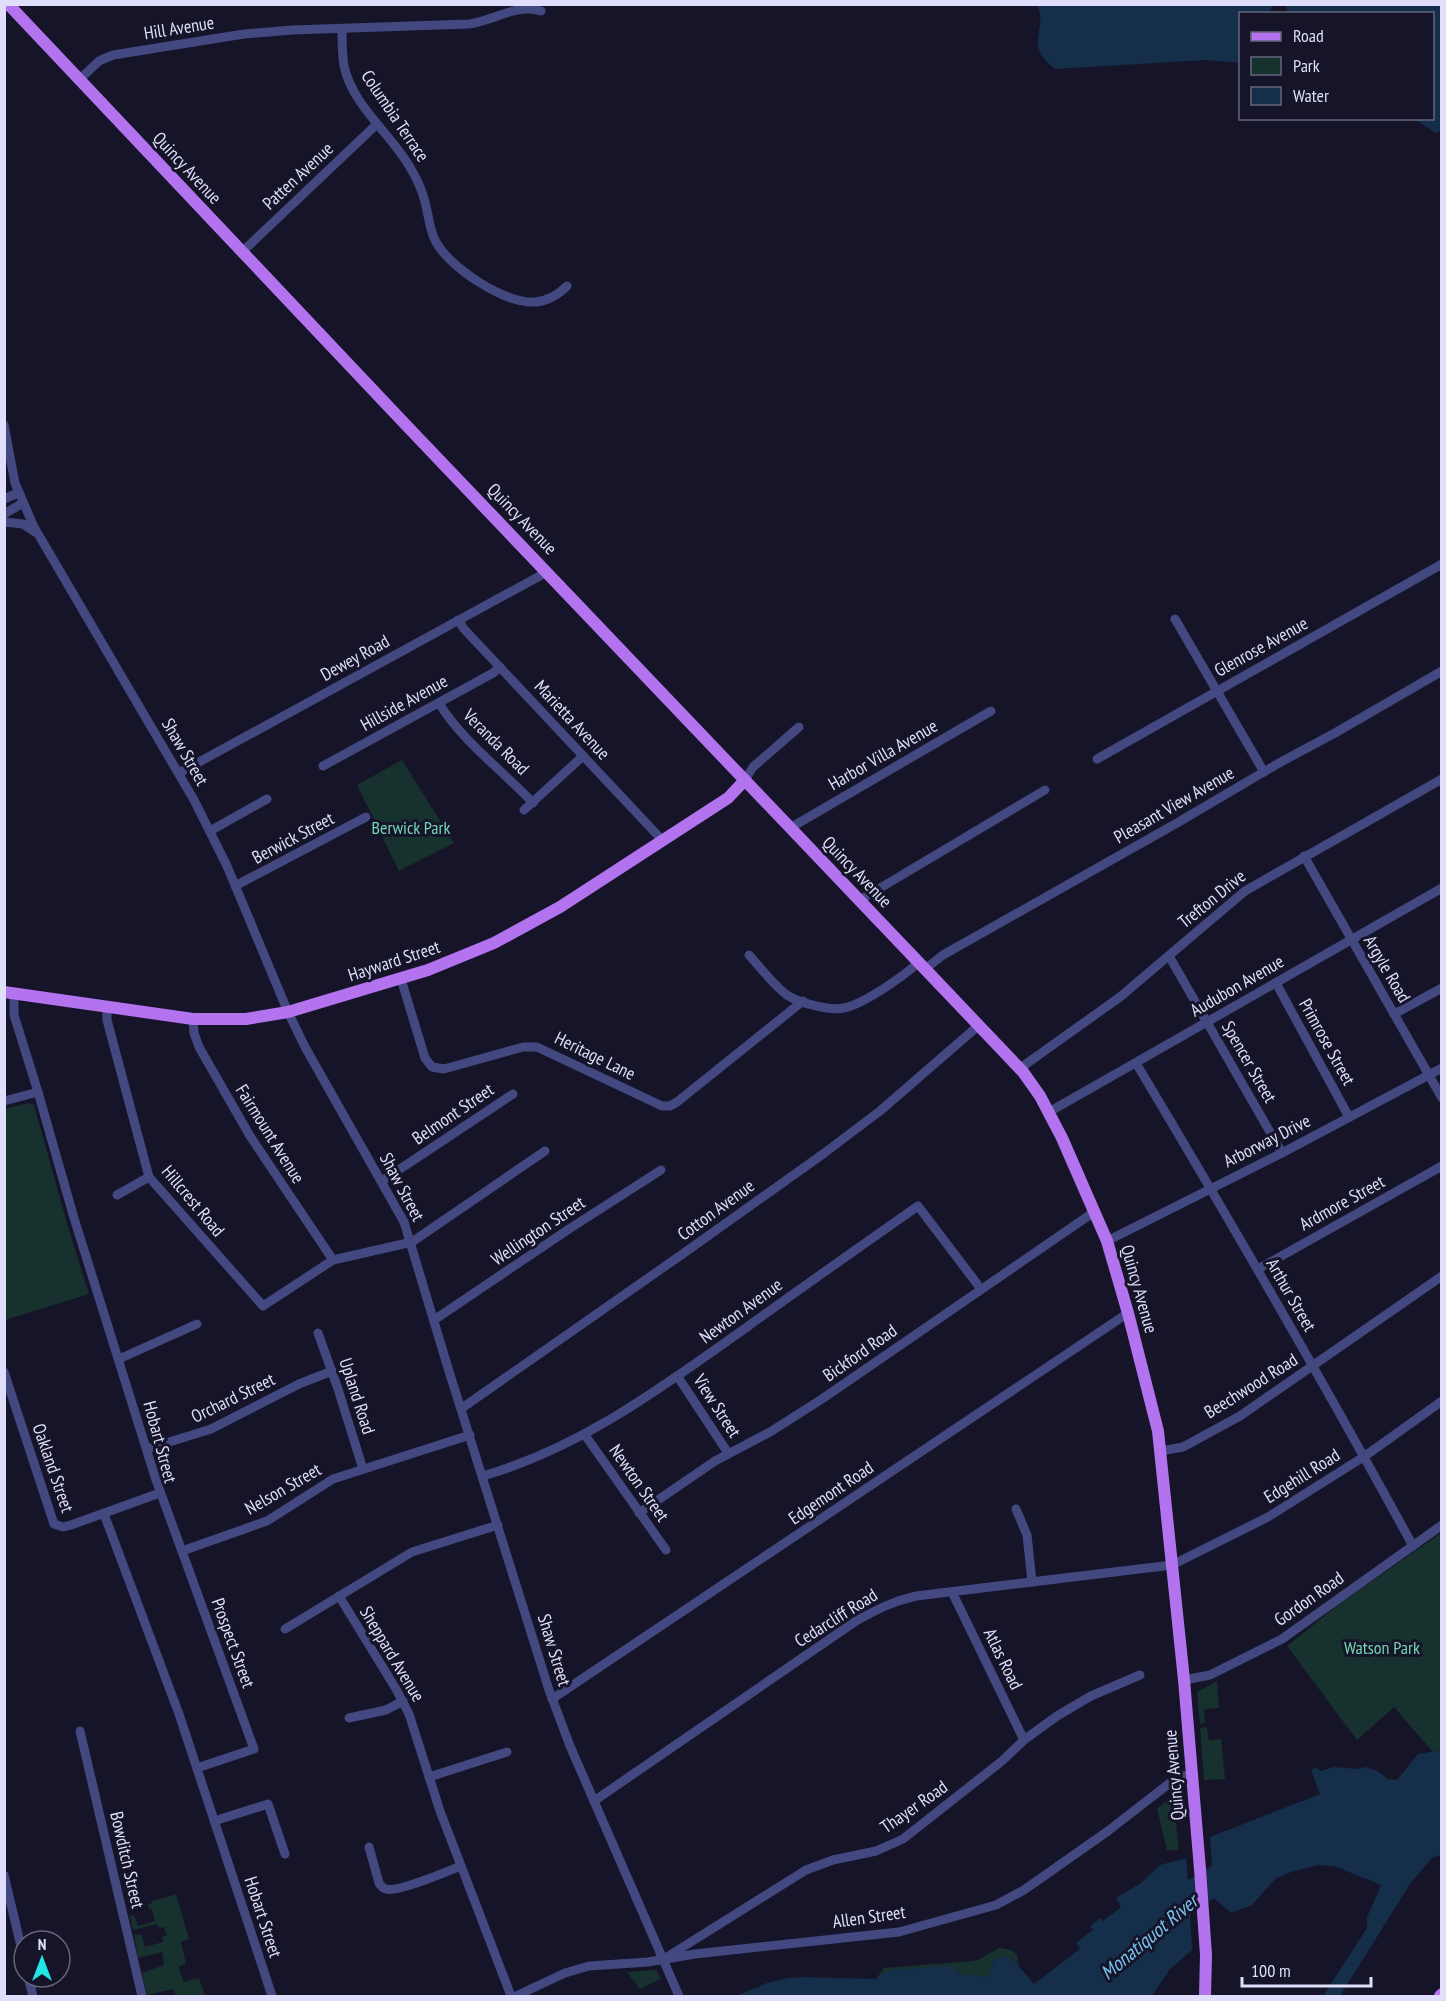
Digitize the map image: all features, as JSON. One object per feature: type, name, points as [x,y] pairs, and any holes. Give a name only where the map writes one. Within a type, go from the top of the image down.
[{"type":"main road","name":"Quincy Avenue","points":[[8,4],[1019,1069],[1036,1089],[1050,1112],[1107,1241],[1154,1409],[1161,1451],[1184,1680],[1206,1954],[1205,1996]]},
{"type":"main road","name":"Hayward Street","points":[[9,992],[193,1019],[246,1019],[288,1012],[457,960],[523,929],[728,798],[745,780]]},
{"type":"street","name":"Hill Avenue","points":[[79,80],[99,61],[117,54],[253,33],[469,24],[488,21],[524,9],[541,11]]},
{"type":"street","name":"Columbia Terrace","points":[[342,29],[343,60],[348,79],[358,97],[412,170],[422,191],[433,237],[443,252],[485,285],[519,301],[534,302],[548,299],[567,286]]},
{"type":"street","name":"Patten Avenue","points":[[242,252],[377,124]]},
{"type":"street","name":"Shaw Street","points":[[4,425],[12,474],[18,493],[38,535],[210,831],[305,1047],[404,1222],[552,1699],[679,1996]]},
{"type":"street","points":[[4,499],[18,493]]},
{"type":"street","points":[[4,513],[23,503]]},
{"type":"street","points":[[4,522],[30,527],[38,535]]},
{"type":"street","name":"Glenrose Avenue","points":[[1097,759],[1440,569]]},
{"type":"street","name":"Dewey Road","points":[[178,773],[547,572]]},
{"type":"street","points":[[1175,619],[1264,772]]},
{"type":"street","name":"Marietta Avenue","points":[[458,620],[663,841]]},
{"type":"street","name":"Hillside Avenue","points":[[323,766],[493,673],[500,667]]},
{"type":"street","name":"Pleasant View Avenue","points":[[749,955],[785,994],[828,1008],[850,1007],[1177,824],[1442,671]]},
{"type":"street","name":"Veranda Road","points":[[439,703],[460,731],[534,803]]},
{"type":"street","name":"Harbor Villa Avenue","points":[[790,828],[991,711]]},
{"type":"street","points":[[745,780],[753,767],[799,727]]},
{"type":"street","points":[[524,810],[583,756]]},
{"type":"street","name":"Trefton Drive","points":[[1019,1069],[1112,1003],[1239,895],[1442,779]]},
{"type":"street","points":[[860,900],[1045,790]]},
{"type":"street","points":[[210,831],[267,799]]},
{"type":"street","name":"Berwick Street","points":[[236,886],[366,817]]},
{"type":"street","name":"Argyle Road","points":[[1304,856],[1442,1098]]},
{"type":"street","name":"Audubon Avenue","points":[[1050,1112],[1442,888]]},
{"type":"street","name":"Spencer Street","points":[[1169,956],[1282,1153]]},
{"type":"street","name":"Heritage Lane","points":[[401,979],[425,1058],[432,1067],[444,1069],[523,1047],[537,1047],[662,1106],[670,1106],[677,1102],[802,1001]]},
{"type":"street","name":"Primrose Street","points":[[1276,983],[1349,1117]]},
{"type":"street","points":[[1394,1014],[1442,988]]},
{"type":"street","name":"Hobart Street","points":[[9,992],[74,1218],[160,1493],[104,1514],[166,1676],[272,1996]]},
{"type":"street","name":"Hillcrest Road","points":[[107,1006],[107,1020],[149,1177],[262,1306],[333,1260]]},
{"type":"street","name":"Fairmount Avenue","points":[[193,1019],[194,1033],[199,1047],[250,1136],[333,1260]]},
{"type":"street","name":"Cotton Avenue","points":[[462,1408],[831,1148],[880,1111],[978,1026]]},
{"type":"street","name":"Arthur Street","points":[[1136,1063],[1258,1269],[1365,1456],[1413,1546]]},
{"type":"street","name":"Arborway Drive","points":[[1107,1241],[1282,1153],[1442,1068]]},
{"type":"street","points":[[4,1101],[38,1092]]},
{"type":"street","name":"Belmont Street","points":[[382,1181],[513,1094]]},
{"type":"street","points":[[333,1260],[411,1242],[544,1151]]},
{"type":"street","name":"Ardmore Street","points":[[1258,1269],[1442,1166]]},
{"type":"street","name":"Wellington Street","points":[[434,1320],[661,1170]]},
{"type":"street","points":[[117,1196],[149,1177]]},
{"type":"street","name":"Newton Avenue","points":[[483,1476],[539,1457],[585,1435],[678,1377],[918,1206],[981,1289]]},
{"type":"street","name":"Bickford Road","points":[[639,1513],[728,1453],[770,1432],[822,1399],[1094,1212]]},
{"type":"street","name":"Beechwood Road","points":[[1161,1451],[1183,1447],[1240,1416],[1442,1276]]},
{"type":"street","name":"Edgemont Road","points":[[552,1699],[1128,1313]]},
{"type":"street","points":[[118,1359],[197,1324]]},
{"type":"street","name":"Upland Road","points":[[318,1333],[363,1469]]},
{"type":"street","name":"Orchard Street","points":[[147,1449],[211,1429],[299,1384],[332,1371]]},
{"type":"street","name":"Oakland Street","points":[[4,1372],[52,1522],[57,1526],[66,1527],[104,1514]]},
{"type":"street","name":"View Street","points":[[678,1377],[728,1453]]},
{"type":"street","name":"Edgehill Road","points":[[1172,1565],[1268,1517],[1365,1456],[1442,1401]]},
{"type":"street","name":"Nelson Street","points":[[182,1551],[261,1524],[327,1481],[470,1435]]},
{"type":"street","name":"Newton Street","points":[[585,1435],[666,1550]]},
{"type":"street","name":"Prospect Street","points":[[160,1493],[254,1749],[197,1768]]},
{"type":"street","points":[[1016,1509],[1027,1535],[1032,1582]]},
{"type":"street","name":"Sheppard Avenue","points":[[498,1525],[412,1552],[339,1596],[403,1701],[461,1866],[511,1996]]},
{"type":"street","name":"Gordon Road","points":[[1184,1680],[1210,1675],[1282,1639],[1442,1525]]},
{"type":"street","name":"Cedarcliff Road","points":[[594,1801],[856,1621],[898,1600],[1172,1565]]},
{"type":"street","name":"Atlas Road","points":[[952,1592],[1024,1740]]},
{"type":"street","points":[[285,1629],[339,1596]]},
{"type":"street","name":"Thayer Road","points":[[662,1960],[806,1870],[833,1860],[876,1851],[903,1839],[1002,1761],[1024,1740],[1057,1716],[1090,1696],[1140,1675]]},
{"type":"street","points":[[349,1718],[386,1710],[403,1701]]},
{"type":"street","name":"Bowditch Street","points":[[80,1731],[142,1996]]},
{"type":"street","points":[[429,1776],[507,1752]]},
{"type":"street","name":"Allen Street","points":[[516,1996],[565,1973],[588,1966],[662,1960],[695,1954],[899,1932],[996,1905],[1023,1890],[1098,1838],[1175,1779],[1191,1774]]},
{"type":"street","points":[[214,1821],[268,1804],[285,1854]]},
{"type":"street","points":[[369,1847],[379,1883],[388,1890],[400,1889],[461,1866]]},
{"type":"street","points":[[4,1875],[17,1929]]},
{"type":"green space","name":"Berwick Park","points":[[402,760],[454,843],[399,871],[357,785]]},
{"type":"green space","points":[[29,1103],[34,1105],[89,1294],[5,1320],[5,1109]]},
{"type":"green space","name":"Watson Park","points":[[1441,1533],[1441,1750],[1432,1751],[1394,1707],[1357,1740],[1287,1646],[1338,1605]]},
{"type":"green space","points":[[1217,1681],[1219,1708],[1204,1709],[1205,1723],[1200,1724],[1197,1692]]},
{"type":"green space","points":[[1207,1727],[1209,1740],[1221,1739],[1225,1779],[1204,1780],[1200,1728]]},
{"type":"green space","points":[[1173,1797],[1179,1850],[1167,1850],[1157,1808]]},
{"type":"green space","points":[[176,1894],[189,1939],[181,1942],[186,1964],[178,1967],[184,1982],[199,1978],[205,1996],[176,1996],[174,1989],[147,1995],[142,1973],[164,1965],[162,1952],[138,1958],[134,1935],[141,1934],[145,1947],[163,1942],[162,1937],[167,1935],[164,1927],[159,1928],[157,1924],[133,1930],[130,1916],[134,1915],[138,1926],[155,1921],[148,1904]]},
{"type":"green space","points":[[1000,1948],[1012,1950],[1017,1955],[1019,1966],[1012,1958],[993,1961],[991,1974],[986,1977],[961,1974],[957,1969],[876,1979],[884,1968],[973,1961]]},
{"type":"green space","points":[[656,1970],[661,1979],[640,1989],[627,1972]]},
{"type":"water","points":[[1037,5],[1441,5],[1441,131],[1436,133],[1416,120],[1434,120],[1434,12],[1239,12],[1239,63],[1206,60],[1055,69],[1040,52],[1038,37],[1040,14]]},
{"type":"water","name":"Monatiquot River","points":[[1441,1750],[1441,1855],[1432,1858],[1410,1884],[1340,1996],[1323,1996],[1367,1928],[1367,1917],[1381,1885],[1334,1866],[1319,1865],[1291,1872],[1275,1879],[1252,1905],[1231,1913],[1214,1898],[1190,1911],[1192,1950],[1170,1969],[1152,1996],[736,1996],[767,1983],[788,1978],[876,1979],[890,1970],[953,1966],[961,1974],[986,1977],[991,1973],[993,1961],[999,1957],[1012,1958],[1034,1984],[1080,1949],[1076,1943],[1093,1930],[1090,1926],[1100,1918],[1103,1921],[1121,1907],[1116,1898],[1141,1883],[1160,1865],[1186,1858],[1188,1880],[1212,1866],[1210,1837],[1320,1794],[1311,1770],[1316,1767],[1321,1771],[1334,1767],[1357,1769],[1366,1767],[1388,1779],[1397,1780],[1418,1754]]},
{"type":"pier","points":[[1273,5],[1286,5],[1287,12],[1270,12]]}]
